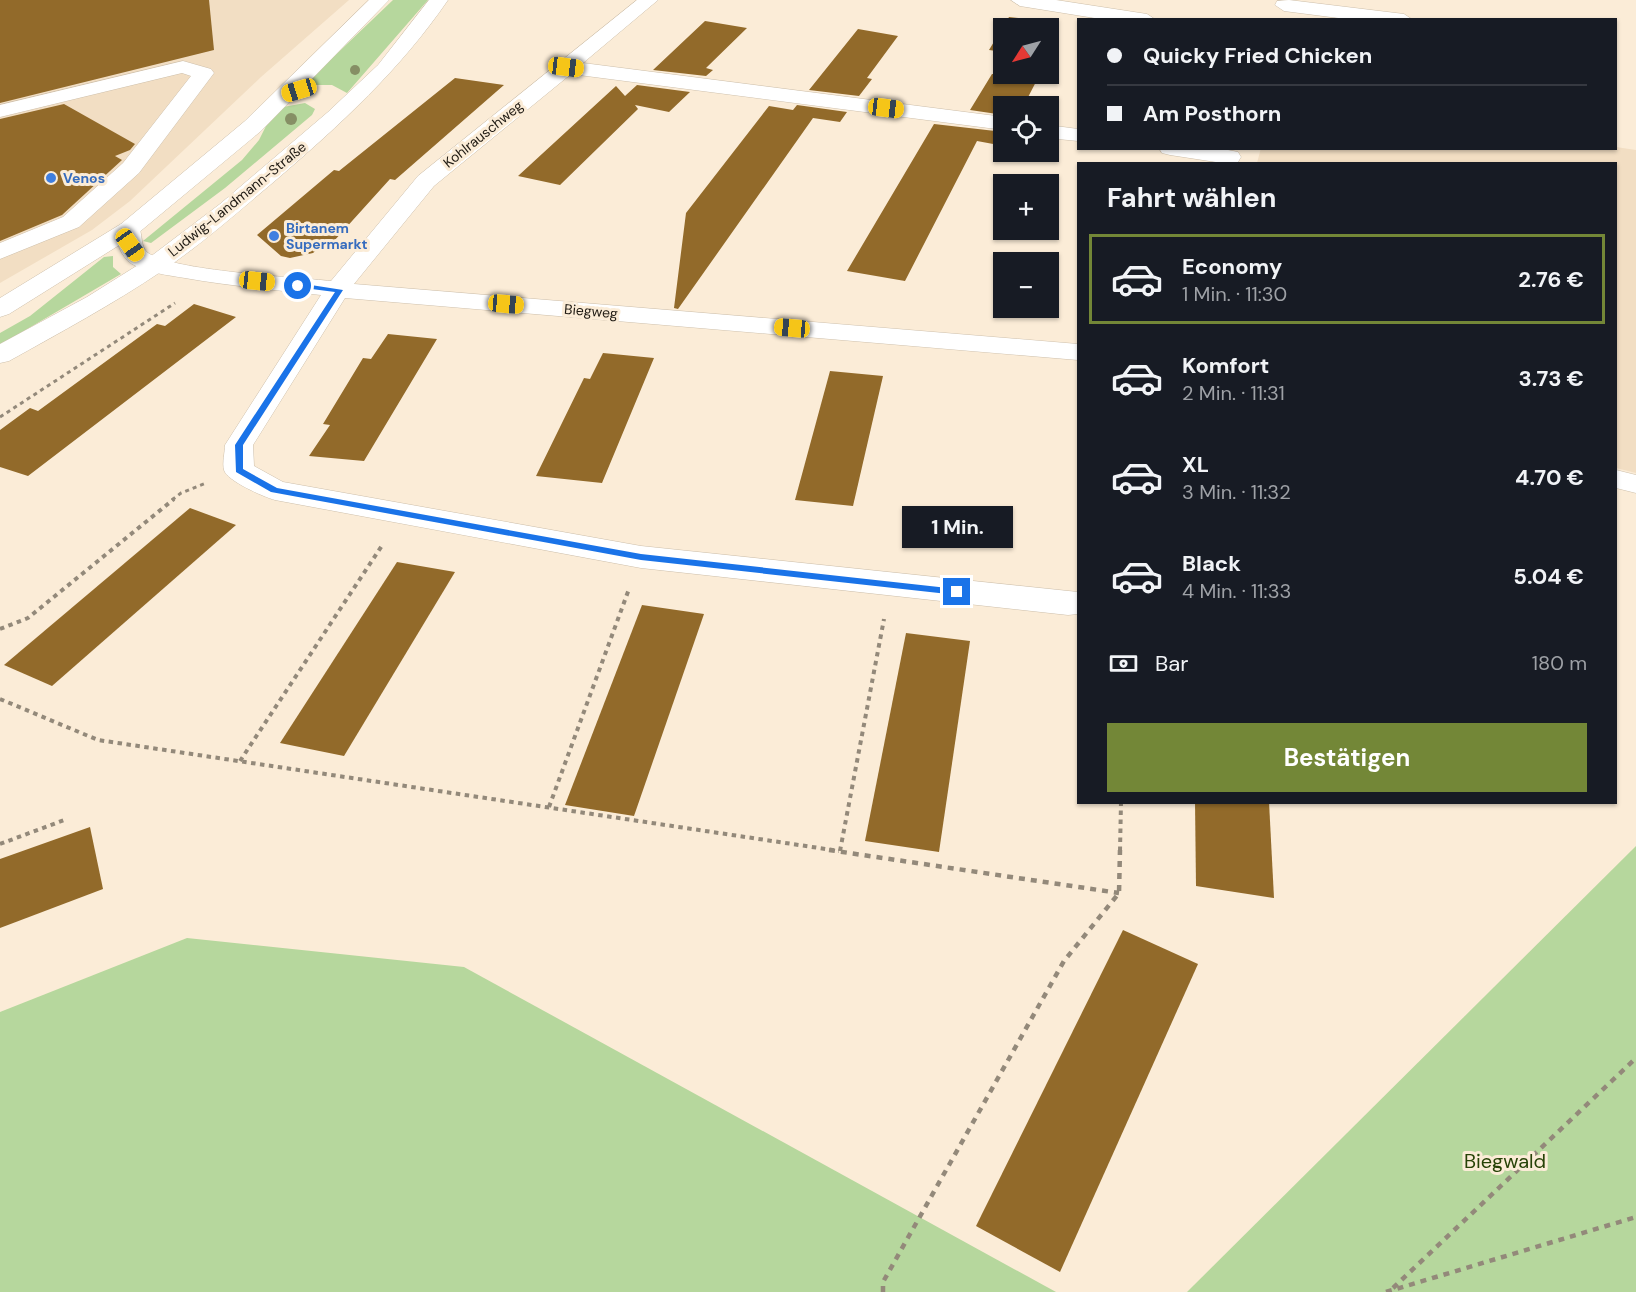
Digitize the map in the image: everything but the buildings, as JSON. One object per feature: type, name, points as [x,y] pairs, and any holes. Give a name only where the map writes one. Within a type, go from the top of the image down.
[{"type":"street","points":[[0,309],[129,229],[253,126],[380,0]]},
{"type":"street","name":"Ludwig-Landmann-Straße","points":[[0,355],[96,302],[155,265],[272,174],[336,117],[385,69],[439,0]]},
{"type":"street","name":"Kohlrauschweg","points":[[239,470],[239,445],[340,290],[349,272],[426,181],[649,0]]},
{"type":"street","points":[[1020,0],[1123,8],[1143,18]]},
{"type":"street","points":[[1282,8],[1384,18]]},
{"type":"street","points":[[0,111],[183,67],[204,73],[131,168],[71,222],[0,252]]},
{"type":"street","points":[[566,67],[993,123]]},
{"type":"street","points":[[285,94],[299,90],[322,92],[332,99],[336,117]]},
{"type":"street","points":[[1059,132],[1077,135]]},
{"type":"street","points":[[1185,150],[1230,156]]},
{"type":"street","name":"Biegweg","points":[[129,229],[130,245],[138,257],[155,265],[215,276],[340,290],[1077,352]]},
{"type":"street","points":[[239,470],[274,490],[641,557],[1068,604],[1077,603]]},
{"type":"street","points":[[1617,479],[1636,484]]},
{"type":"path","points":[[0,417],[215,276]]},
{"type":"path","points":[[0,629],[28,618],[181,493],[239,470]]},
{"type":"path","points":[[240,761],[403,514]]},
{"type":"path","points":[[549,807],[641,557]]},
{"type":"path","points":[[840,851],[890,585]]},
{"type":"path","points":[[0,699],[98,740],[1119,893]]},
{"type":"path","points":[[883,1292],[883,1282],[1064,962],[1119,893],[1121,804]]},
{"type":"path","points":[[0,844],[68,819]]},
{"type":"path","points":[[1393,1288],[1636,1058]]},
{"type":"path","points":[[1386,1292],[1393,1288],[1636,1217]]},
{"type":"shaded area","points":[[0,0],[349,0],[261,77],[130,201],[92,230],[0,283]]},
{"type":"shaded area","points":[[1617,147],[1636,150],[1636,473],[1617,468],[1617,162],[1257,162],[1260,150],[1617,150]]},
{"type":"green space","points":[[393,0],[428,0],[347,93],[332,85],[304,85]]},
{"type":"green space","points":[[305,103],[315,109],[312,115],[225,188],[151,243],[143,241],[242,160],[259,140],[267,124],[283,107]]},
{"type":"green space","points":[[113,256],[113,267],[121,274],[0,345],[0,333],[30,316],[104,257]]},
{"type":"green space","name":"Biegwald","points":[[1636,846],[1636,1292],[1187,1292]]},
{"type":"green space","points":[[187,938],[464,967],[1056,1292],[0,1292],[0,1012]]},
{"type":"place","name":"Venos","points":[[51,178]]},
{"type":"place","name":"Birtanem Supermarkt","points":[[274,236]]},
{"type":"route","points":[[298,286],[340,290],[239,445],[239,470],[274,490],[641,557],[957,592]]}]
